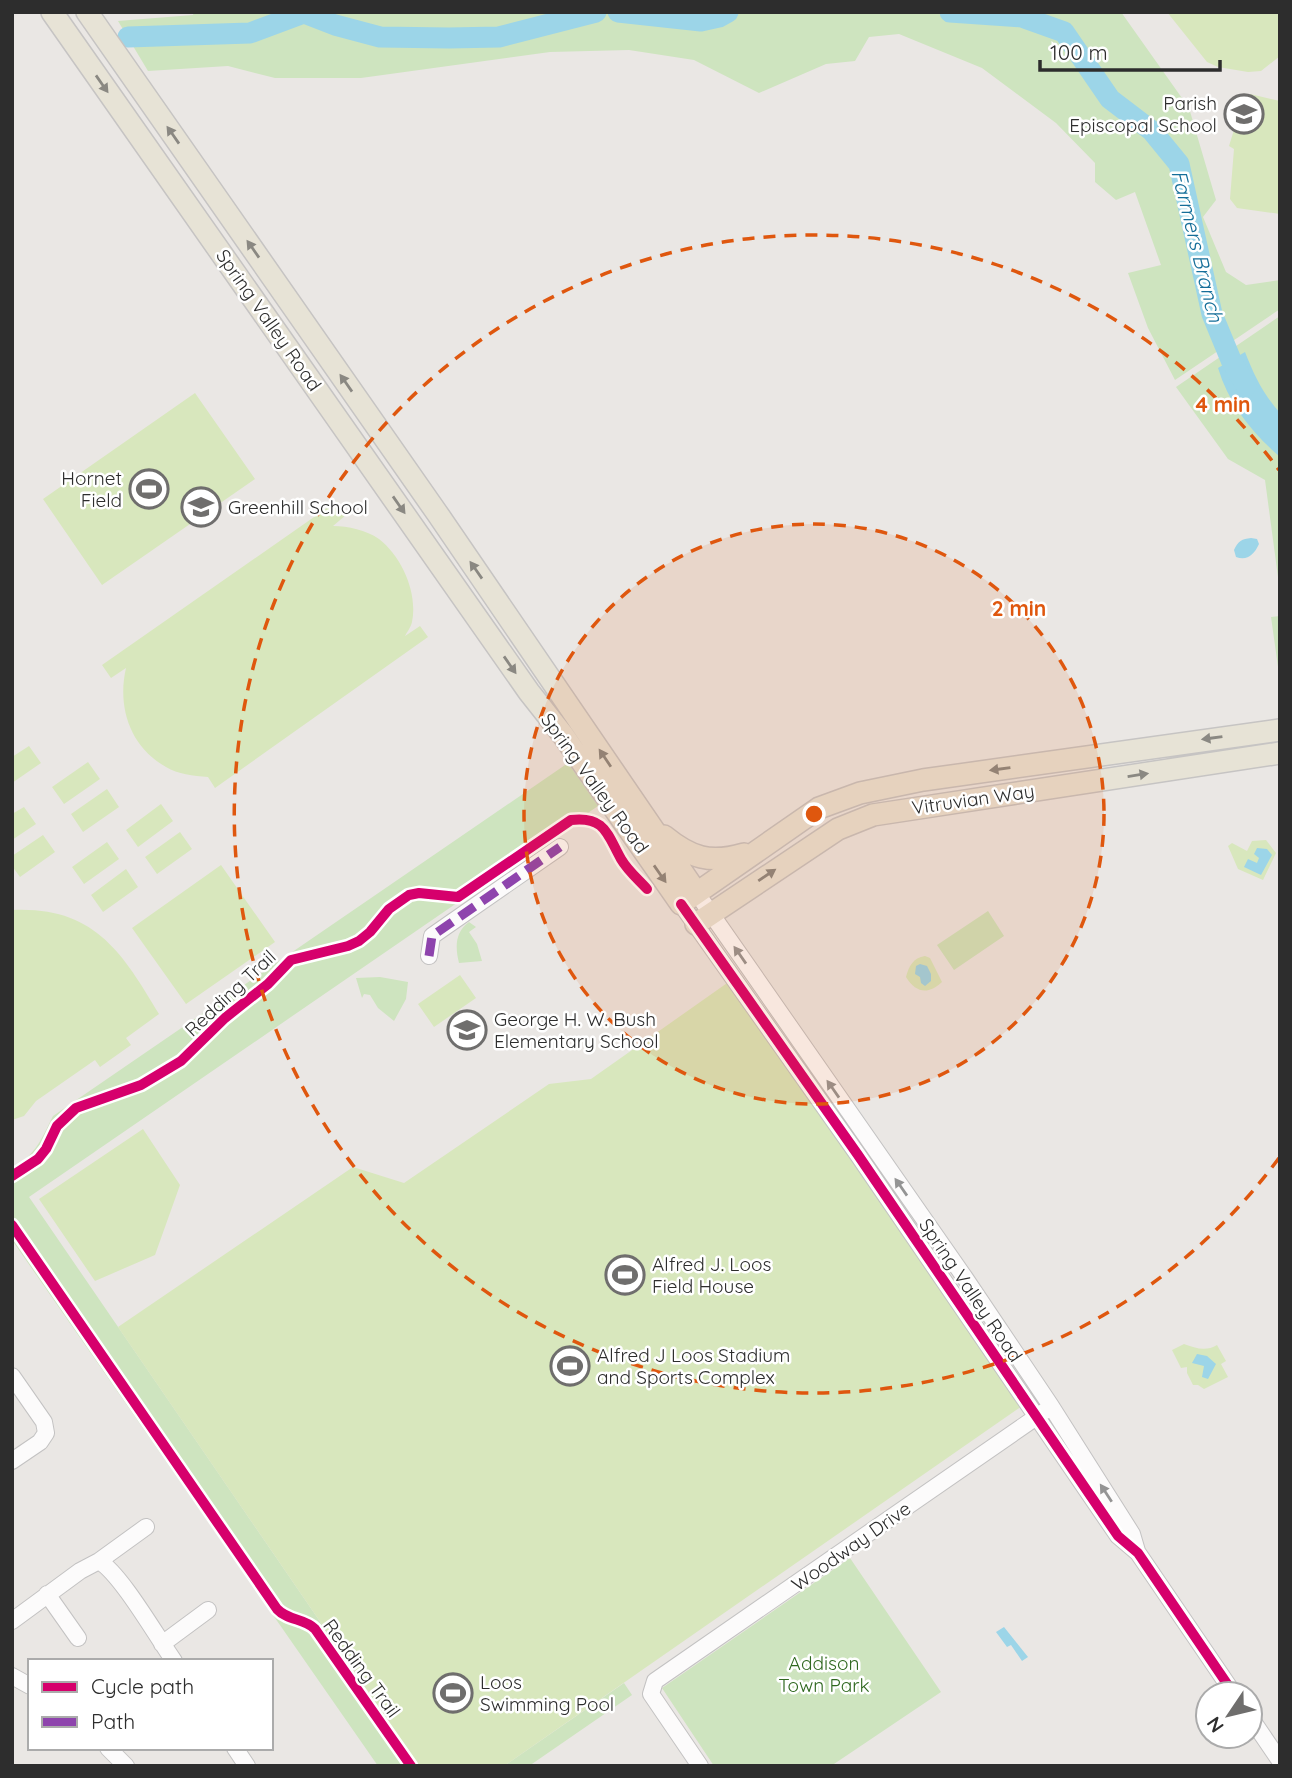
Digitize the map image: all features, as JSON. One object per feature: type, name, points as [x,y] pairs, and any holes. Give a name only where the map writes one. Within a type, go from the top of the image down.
[{"type":"main road","name":"Spring Valley Road","points":[[52,12],[528,692],[689,898]]},
{"type":"main road","name":"Spring Valley Road","points":[[87,12],[581,721],[649,824],[689,898]]},
{"type":"main road","points":[[562,734],[581,721]]},
{"type":"main road","name":"Vitruvian Way","points":[[689,898],[819,808],[860,793],[923,780],[1280,730]]},
{"type":"main road","name":"Vitruvian Way","points":[[704,918],[838,829],[873,815],[1280,753]]},
{"type":"main road","points":[[1068,760],[1071,785]]},
{"type":"main road","points":[[873,815],[889,804],[918,795],[922,790],[923,780]]},
{"type":"main road","points":[[649,824],[687,853],[704,858],[719,860],[756,850]]},
{"type":"street","points":[[429,956],[432,936],[560,848]]},
{"type":"street","name":"Spring Valley Road","points":[[689,898],[965,1278],[1132,1534],[1138,1553]]},
{"type":"street","name":"Spring Valley Road","points":[[704,918],[850,1144],[1036,1417],[1118,1536],[1138,1553],[1224,1680]]},
{"type":"street","points":[[12,1376],[44,1422],[46,1433],[40,1442],[12,1461]]},
{"type":"street","name":"Woodway Drive","points":[[700,1766],[651,1694],[655,1681],[1051,1406]]},
{"type":"street","points":[[12,1621],[146,1527]]},
{"type":"street","points":[[99,1561],[118,1579],[173,1659]]},
{"type":"street","points":[[47,1594],[78,1638]]},
{"type":"street","points":[[162,1644],[208,1611]]},
{"type":"street","points":[[12,1676],[28,1685]]},
{"type":"street","points":[[1264,1738],[1280,1761]]},
{"type":"street","points":[[110,1750],[123,1765]]},
{"type":"street","points":[[236,1750],[247,1766]]},
{"type":"green space","points":[[194,12],[1121,12],[1189,108],[1216,200],[1203,217],[1226,272],[1246,285],[1280,280],[1280,309],[1175,380],[1148,328],[1128,273],[1161,265],[1135,192],[1116,200],[1095,182],[1095,163],[1056,123],[982,68],[899,34],[869,37],[855,61],[826,64],[759,93],[694,60],[629,50],[550,52],[361,78],[275,78],[228,66],[148,71],[118,21],[193,15]]},
{"type":"green space","points":[[1167,12],[1280,12],[1280,56],[1261,71],[1248,72],[1218,67],[1207,62]]},
{"type":"green space","points":[[1250,94],[1280,101],[1280,214],[1237,208],[1230,199],[1234,149],[1229,146],[1238,117]]},
{"type":"green space","points":[[1280,316],[1280,592],[1265,480],[1228,459],[1176,387]]},
{"type":"green space","name":"Hornet Field","points":[[195,393],[255,479],[102,585],[43,499]]},
{"type":"green space","points":[[337,501],[346,515],[333,526],[357,529],[374,536],[395,555],[401,566],[413,599],[411,624],[405,636],[420,626],[428,637],[215,788],[208,777],[176,771],[154,759],[143,749],[129,725],[123,697],[126,668],[111,678],[102,665]]},
{"type":"green space","points":[[1280,616],[1280,681],[1271,617]]},
{"type":"green space","points":[[29,746],[41,763],[12,783],[12,757]]},
{"type":"green space","points":[[88,762],[100,779],[64,804],[52,787]]},
{"type":"green space","points":[[568,763],[598,806],[29,1197],[419,1766],[378,1766],[12,1240],[12,1167],[32,1152],[53,1116]]},
{"type":"green space","points":[[107,789],[119,807],[83,832],[71,814]]},
{"type":"green space","points":[[161,804],[173,821],[138,847],[126,830]]},
{"type":"green space","points":[[24,807],[36,824],[12,840],[12,814]]},
{"type":"green space","points":[[180,832],[192,849],[157,874],[145,857]]},
{"type":"green space","points":[[43,835],[55,852],[20,877],[12,866],[12,856]]},
{"type":"green space","points":[[1266,840],[1276,853],[1263,880],[1238,869],[1228,846],[1232,843],[1247,851],[1252,841]]},
{"type":"green space","points":[[107,842],[119,859],[84,884],[72,867]]},
{"type":"green space","points":[[221,865],[275,942],[186,1004],[132,928]]},
{"type":"green space","points":[[126,869],[138,887],[103,912],[91,895]]},
{"type":"green space","points":[[12,910],[40,911],[64,916],[85,925],[102,937],[132,971],[159,1014],[126,1038],[131,1045],[100,1067],[95,1060],[36,1101],[24,1116],[12,1120]]},
{"type":"green space","points":[[988,911],[1004,936],[954,970],[937,945]]},
{"type":"green space","points":[[469,922],[476,927],[469,932],[477,944],[482,961],[459,963],[457,940],[461,930]]},
{"type":"green space","points":[[925,956],[930,958],[942,982],[932,989],[922,990],[906,977],[912,963]]},
{"type":"green space","points":[[460,975],[476,998],[434,1027],[418,1004]]},
{"type":"green space","points":[[380,977],[408,982],[406,999],[394,1021],[378,1008],[370,995],[364,994],[362,998],[356,978]]},
{"type":"green space","name":"Alfred J Loos Stadium and Sports Complex","points":[[730,981],[1022,1406],[504,1766],[419,1766],[118,1327],[353,1167],[404,1183],[549,1084],[591,1079]]},
{"type":"green space","points":[[143,1129],[180,1185],[155,1255],[95,1281],[39,1199]]},
{"type":"green space","points":[[1184,1344],[1205,1349],[1217,1345],[1226,1361],[1221,1364],[1228,1377],[1204,1389],[1193,1385],[1187,1367],[1181,1368],[1172,1350]]},
{"type":"green space","name":"Addison Town Park","points":[[850,1558],[941,1692],[831,1766],[714,1766],[662,1688]]},
{"type":"green space","points":[[624,1683],[632,1695],[529,1766],[504,1766]]},
{"type":"water","points":[[1245,352],[1260,384],[1280,413],[1280,457],[1242,417],[1228,394],[1218,368]]},
{"type":"water","points":[[1251,538],[1257,539],[1259,544],[1255,551],[1247,558],[1236,557],[1234,550],[1237,544]]},
{"type":"water","points":[[1257,848],[1267,849],[1272,855],[1261,875],[1244,867],[1248,859],[1257,863],[1259,858],[1254,854]]},
{"type":"water","points":[[916,966],[927,966],[931,974],[931,981],[925,986],[915,974]]},
{"type":"water","points":[[1197,1354],[1207,1356],[1216,1364],[1208,1379],[1202,1377],[1204,1366],[1192,1363]]},
{"type":"water","points":[[1004,1627],[1028,1657],[1022,1661],[1011,1645],[1007,1647],[996,1632]]},
{"type":"waterway","points":[[128,37],[250,33],[304,13],[335,25],[380,37],[499,37],[596,12]]},
{"type":"waterway","points":[[618,12],[701,21],[728,12]]},
{"type":"waterway","name":"Farmers Branch","points":[[950,12],[1022,17],[1064,32],[1110,99],[1152,131],[1179,164],[1212,314],[1231,360],[1246,386]]},
{"type":"marked path","points":[[429,956],[432,936],[560,847]]},
{"type":"cycle path","name":"Redding Trail","points":[[12,1176],[38,1159],[57,1126],[76,1108],[141,1085],[181,1061],[225,1018],[268,984],[291,960],[359,941],[389,909],[409,895],[419,893],[458,897],[571,820],[591,821],[604,829],[624,863],[647,889]]},
{"type":"cycle path","points":[[681,904],[858,1155],[1118,1536],[1138,1553],[1224,1680]]},
{"type":"cycle path","name":"Redding Trail","points":[[12,1225],[277,1609],[315,1629],[411,1766]]},
{"type":"place","name":"Parish Episcopal School","points":[[1244,114]]},
{"type":"place","name":"Hornet Field","points":[[149,489]]},
{"type":"place","name":"Greenhill School","points":[[201,507]]},
{"type":"place","name":"George H. W. Bush Elementary School","points":[[467,1030]]},
{"type":"place","name":"Alfred J. Loos Field House","points":[[625,1275]]},
{"type":"place","name":"Alfred J Loos Stadium and Sports Complex","points":[[570,1366]]},
{"type":"place","name":"Loos Swimming Pool","points":[[453,1693]]}]
